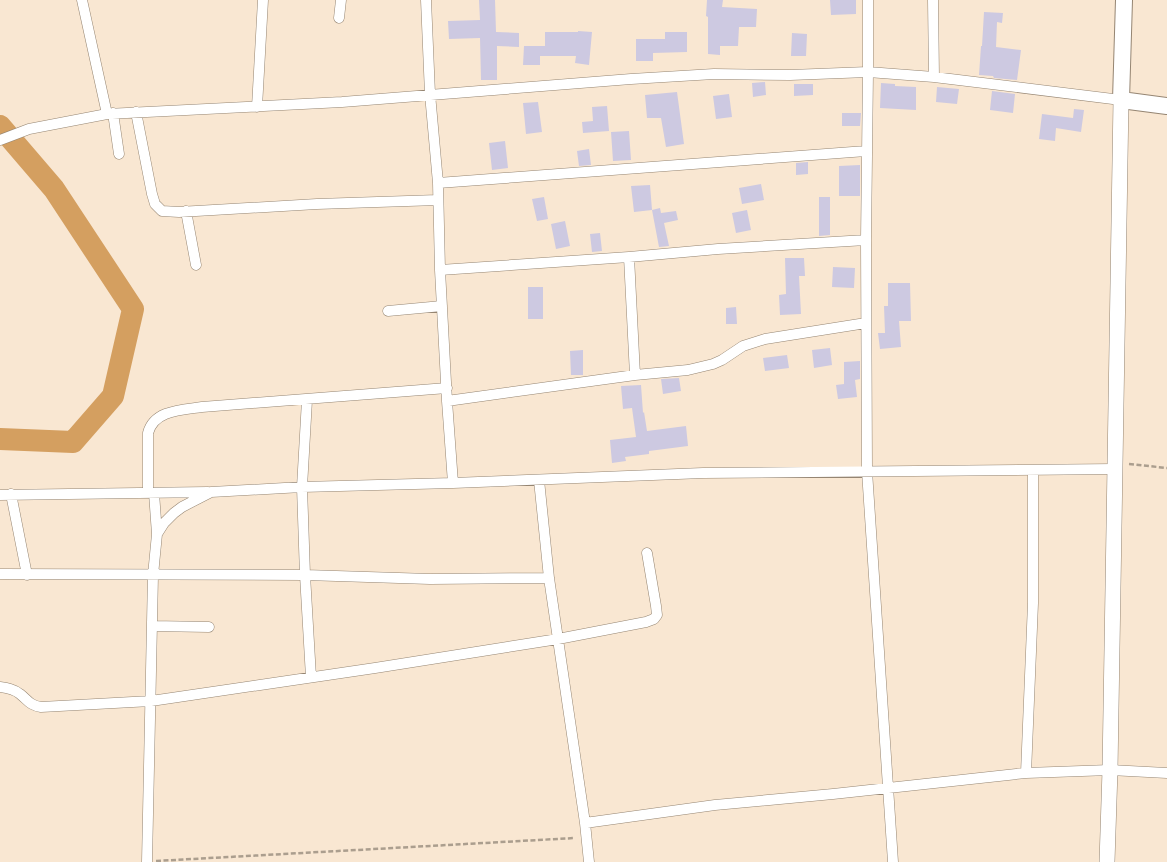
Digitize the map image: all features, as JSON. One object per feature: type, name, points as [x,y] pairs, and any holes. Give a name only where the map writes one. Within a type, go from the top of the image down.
[{"type":"main road","points":[[1107,862],[1124,0]]},
{"type":"main road","points":[[1121,100],[1167,106]]},
{"type":"street","points":[[82,0],[119,154]]},
{"type":"street","points":[[257,106],[263,0]]},
{"type":"street","points":[[339,18],[341,0]]},
{"type":"street","points":[[426,0],[430,94],[438,184],[440,270],[453,483]]},
{"type":"street","points":[[868,0],[866,150],[867,471],[893,862]]},
{"type":"street","points":[[933,0],[934,77]]},
{"type":"street","points":[[0,140],[30,129],[110,113],[342,102],[714,74],[790,75],[868,72],[934,77],[1121,100]]},
{"type":"street","points":[[136,112],[152,194],[155,204],[160,210],[166,212],[438,200]]},
{"type":"street","points":[[438,184],[866,150]]},
{"type":"street","points":[[186,212],[196,265]]},
{"type":"street","points":[[440,270],[866,240]]},
{"type":"street","points":[[629,257],[635,375]]},
{"type":"street","points":[[388,312],[442,306]]},
{"type":"street","points":[[447,401],[705,367],[722,360],[743,346],[765,339],[866,323]]},
{"type":"street","points":[[147,862],[153,576],[157,534],[151,493],[148,434],[151,425],[158,418],[176,411],[202,407],[447,388]]},
{"type":"street","points":[[307,400],[302,487],[310,677]]},
{"type":"street","points":[[0,495],[211,492],[703,473],[1033,470],[1115,466]]},
{"type":"street","points":[[1026,773],[1032,603],[1033,470]]},
{"type":"street","points":[[539,480],[549,578],[589,862]]},
{"type":"street","points":[[157,534],[174,512],[211,492]]},
{"type":"street","points":[[11,494],[27,575]]},
{"type":"street","points":[[0,687],[17,692],[32,704],[41,707],[150,701],[558,639],[646,622],[655,618],[657,612],[647,553]]},
{"type":"street","points":[[0,574],[305,575],[430,579],[549,578]]},
{"type":"street","points":[[152,626],[209,627]]},
{"type":"street","points":[[585,823],[715,805],[1026,773],[1110,770],[1167,773]]},
{"type":"path","points":[[1115,466],[1167,468]]},
{"type":"path","points":[[147,862],[586,837]]},
{"type":"building","points":[[479,0],[495,0],[496,32],[519,33],[519,47],[497,46],[497,80],[481,80],[480,38],[449,39],[448,21],[480,20]]},
{"type":"building","points":[[707,0],[723,0],[722,7],[757,9],[756,27],[739,27],[738,46],[720,46],[720,55],[708,54]]},
{"type":"building","points":[[830,0],[856,0],[856,14],[831,15]]},
{"type":"building","points":[[984,12],[1003,13],[1002,23],[997,22],[996,47],[1021,50],[1017,80],[979,75]]},
{"type":"building","points":[[545,32],[592,32],[589,65],[575,63],[576,56],[540,56],[540,65],[523,65],[524,46],[545,46]]},
{"type":"building","points":[[665,32],[687,32],[687,52],[653,53],[653,61],[636,61],[636,39],[665,39]]},
{"type":"building","points":[[792,33],[807,34],[806,56],[791,56]]},
{"type":"building","points":[[765,82],[766,95],[753,97],[752,83]]},
{"type":"building","points":[[881,83],[916,87],[916,110],[880,108]]},
{"type":"building","points":[[794,84],[813,84],[813,95],[794,96]]},
{"type":"building","points":[[937,87],[959,89],[957,104],[936,102]]},
{"type":"building","points":[[992,91],[1015,94],[1013,113],[990,110]]},
{"type":"building","points":[[677,92],[684,144],[666,147],[661,118],[647,118],[645,95]]},
{"type":"building","points":[[729,94],[732,117],[716,119],[713,96]]},
{"type":"building","points":[[538,102],[542,132],[526,134],[523,103]]},
{"type":"building","points":[[607,106],[609,131],[583,133],[582,122],[593,121],[592,107]]},
{"type":"building","points":[[1074,109],[1084,110],[1081,132],[1056,128],[1055,141],[1039,139],[1042,114],[1073,118]]},
{"type":"building","points":[[842,113],[861,113],[860,126],[842,126]]},
{"type":"building","points":[[629,131],[631,160],[613,161],[611,132]]},
{"type":"building","points":[[505,141],[508,168],[492,170],[489,143]]},
{"type":"building","points":[[589,149],[591,165],[579,166],[577,151]]},
{"type":"building","points":[[808,162],[808,174],[796,175],[796,163]]},
{"type":"building","points":[[860,165],[860,196],[839,196],[839,166]]},
{"type":"building","points":[[761,184],[764,200],[742,204],[739,188]]},
{"type":"building","points":[[650,185],[652,210],[634,212],[631,186]]},
{"type":"building","points":[[544,197],[548,219],[537,221],[532,199]]},
{"type":"building","points":[[819,197],[830,197],[830,235],[819,236]]},
{"type":"building","points":[[660,208],[661,213],[676,211],[678,220],[664,223],[669,246],[659,247],[652,210]]},
{"type":"building","points":[[747,210],[751,230],[736,233],[732,213]]},
{"type":"building","points":[[565,221],[570,246],[556,249],[551,224]]},
{"type":"building","points":[[600,233],[602,251],[592,252],[590,234]]},
{"type":"building","points":[[785,258],[804,258],[805,276],[799,276],[801,314],[780,315],[779,295],[786,294]]},
{"type":"building","points":[[833,267],[855,268],[854,288],[832,287]]},
{"type":"building","points":[[888,283],[910,283],[911,321],[899,321],[901,347],[880,349],[878,333],[885,333],[884,306],[888,306]]},
{"type":"building","points":[[528,287],[543,287],[543,319],[528,319]]},
{"type":"building","points":[[736,307],[737,324],[726,324],[726,308]]},
{"type":"building","points":[[830,348],[832,365],[814,368],[812,350]]},
{"type":"building","points":[[583,350],[583,375],[571,375],[570,351]]},
{"type":"building","points":[[787,355],[789,368],[765,371],[763,358]]},
{"type":"building","points":[[860,361],[860,379],[855,380],[857,397],[838,399],[836,385],[844,384],[844,362]]},
{"type":"building","points":[[679,378],[681,391],[663,394],[661,379]]},
{"type":"building","points":[[641,385],[643,413],[647,431],[686,426],[688,446],[649,451],[649,454],[625,457],[626,461],[612,463],[610,440],[636,437],[632,408],[623,409],[621,386]]},
{"type":"waterway","points":[[0,126],[54,189],[133,309],[113,396],[73,442],[0,439]]}]
